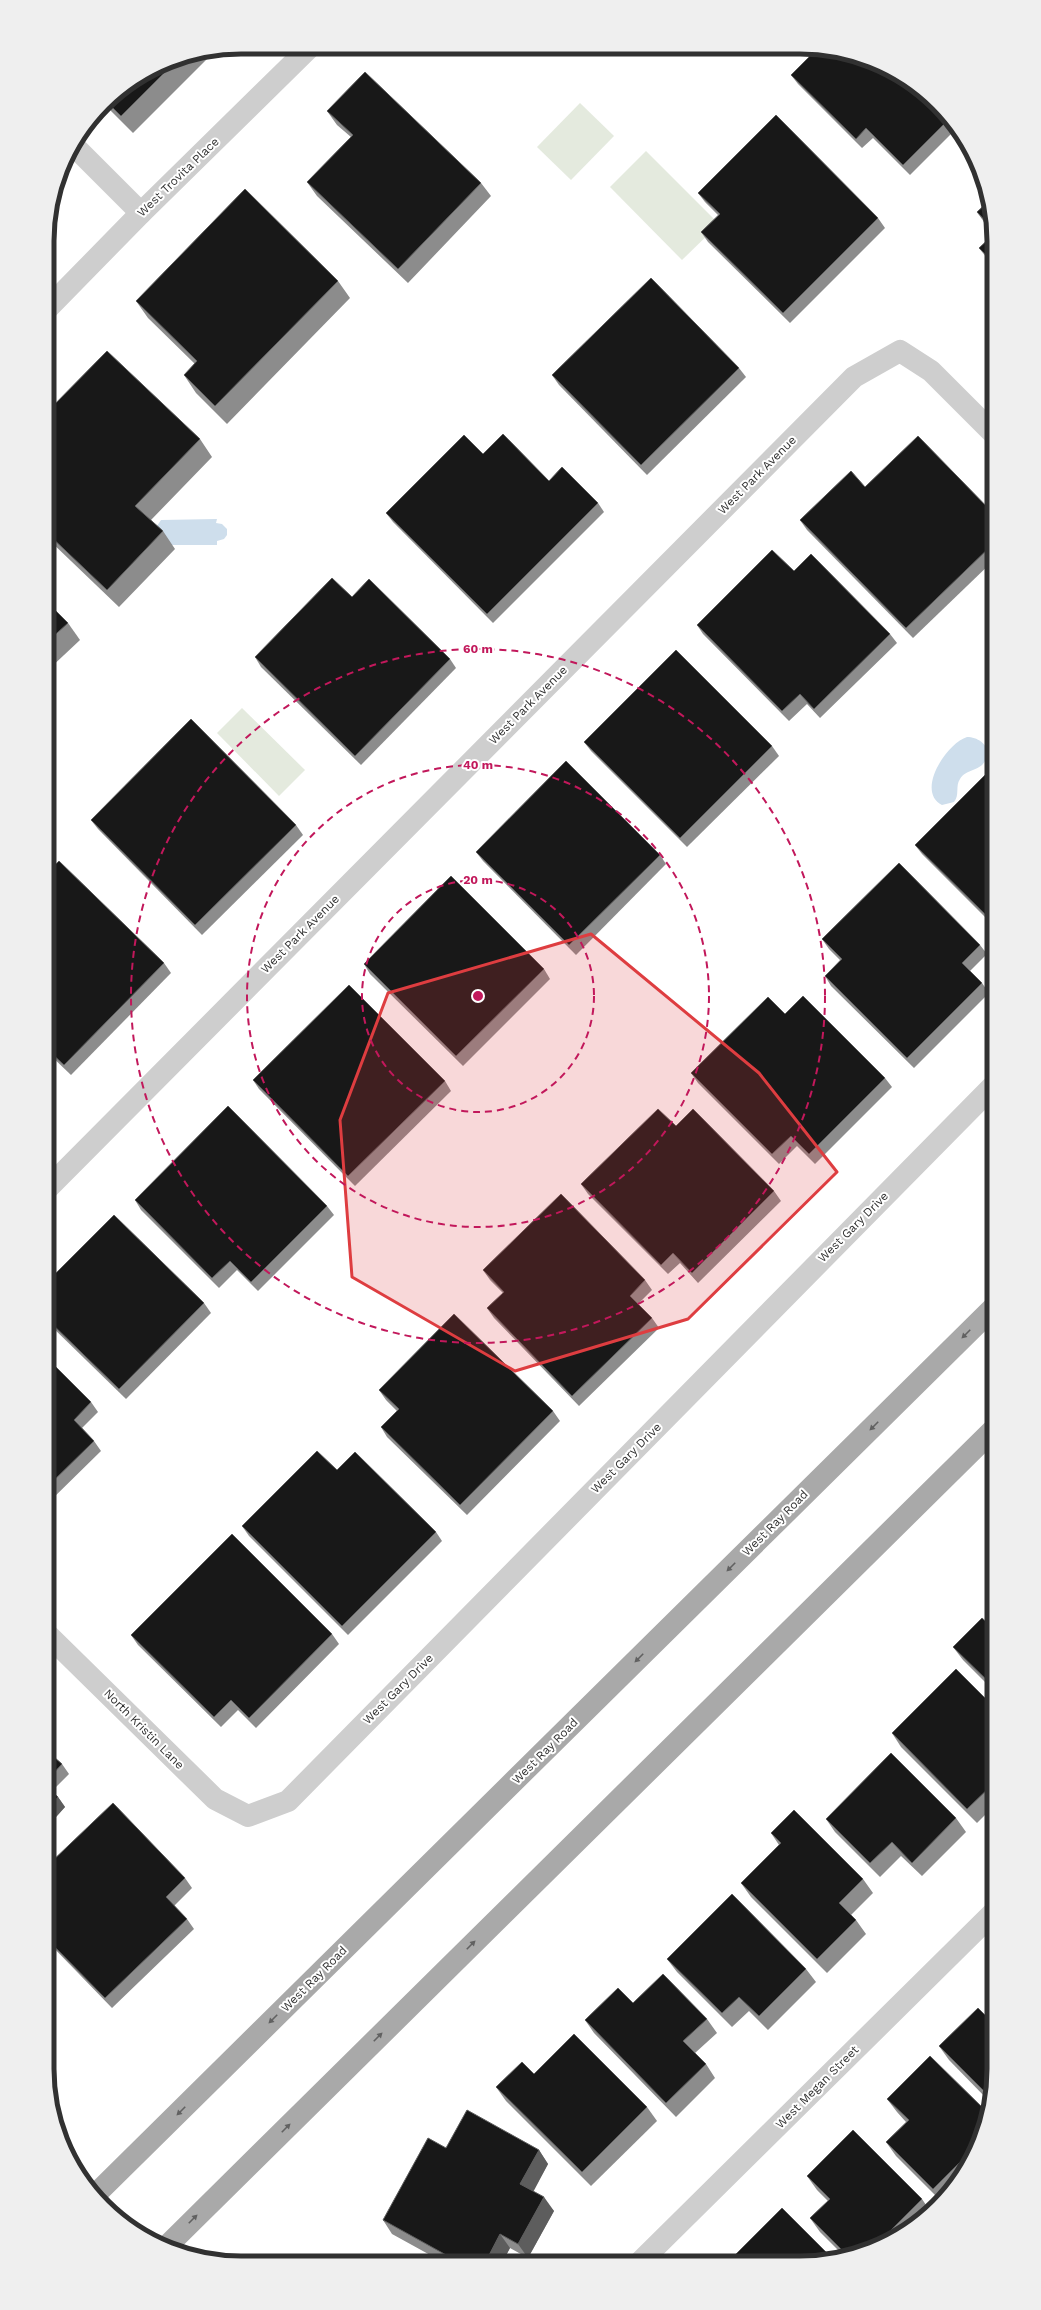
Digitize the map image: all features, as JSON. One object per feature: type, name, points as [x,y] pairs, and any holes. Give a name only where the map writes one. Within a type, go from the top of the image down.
[{"type":"main road","name":"West Ray Road","points":[[99,2191],[987,1314]]},
{"type":"main road","points":[[171,2243],[987,1436]]},
{"type":"street","name":"West Trovita Place","points":[[54,302],[141,213],[303,54]]},
{"type":"street","points":[[78,150],[141,213]]},
{"type":"street","name":"West Park Avenue","points":[[54,1182],[854,377],[900,351],[931,371],[987,427]]},
{"type":"street","name":"West Gary Drive","points":[[248,1816],[288,1801],[987,1092]]},
{"type":"street","name":"North Kristin Lane","points":[[54,1641],[215,1799],[248,1816]]},
{"type":"street","name":"West Megan Street","points":[[646,2256],[987,1919]]},
{"type":"highlighted area","points":[[591,934],[759,1073],[837,1172],[688,1319],[515,1371],[352,1277],[340,1120],[388,993]]},
{"type":"shaded area","points":[[580,103],[614,136],[571,180],[537,147]]},
{"type":"shaded area","points":[[646,151],[719,224],[682,260],[610,187]]},
{"type":"shaded area","points":[[242,708],[305,770],[279,796],[217,733]]},
{"type":"water","points":[[217,519],[216,523],[222,524],[227,529],[227,535],[224,539],[217,541],[217,545],[161,545],[157,541],[157,526],[161,520]]},
{"type":"water","points":[[967,737],[972,737],[981,741],[986,748],[987,756],[980,767],[966,773],[960,779],[957,796],[954,802],[942,805],[935,798],[932,789],[933,779],[937,768],[943,757],[951,748],[959,741]]},
{"type":"building","points":[[812,54],[849,60],[883,73],[904,85],[923,100],[945,123],[903,165],[866,128],[856,139],[791,75]]},
{"type":"building","points":[[169,68],[121,116],[112,106],[137,85]]},
{"type":"building","points":[[365,72],[481,183],[398,269],[307,182],[353,135],[327,111]]},
{"type":"building","points":[[776,115],[878,218],[783,313],[701,232],[720,214],[698,193]]},
{"type":"building","points":[[245,189],[338,281],[215,406],[184,375],[197,361],[136,301]]},
{"type":"building","points":[[983,206],[986,222],[977,212]]},
{"type":"building","points":[[987,241],[987,256],[979,248]]},
{"type":"building","points":[[651,278],[739,368],[641,465],[552,375]]},
{"type":"building","points":[[107,351],[200,439],[135,506],[163,531],[107,590],[54,540],[54,405]]},
{"type":"building","points":[[503,434],[549,481],[562,467],[598,503],[487,614],[386,513],[464,435],[483,454]]},
{"type":"building","points":[[918,436],[987,507],[987,550],[906,628],[800,520],[851,471],[865,487]]},
{"type":"building","points":[[772,550],[794,571],[811,554],[890,634],[814,709],[800,694],[782,711],[697,625]]},
{"type":"building","points":[[332,578],[352,597],[369,579],[450,659],[355,756],[255,657]]},
{"type":"building","points":[[54,609],[68,623],[54,636]]},
{"type":"building","points":[[676,650],[772,746],[680,838],[584,742]]},
{"type":"building","points":[[191,719],[296,825],[195,925],[91,820]]},
{"type":"building","points":[[566,761],[660,855],[569,945],[476,852]]},
{"type":"building","points":[[987,773],[987,916],[915,845]]},
{"type":"building","points":[[59,861],[164,963],[64,1065],[54,1056],[54,866]]},
{"type":"building","points":[[899,863],[980,945],[962,963],[982,983],[907,1058],[825,976],[842,959],[822,939]]},
{"type":"building","points":[[451,876],[544,969],[456,1056],[364,964]]},
{"type":"building","points":[[349,985],[445,1081],[348,1176],[253,1080]]},
{"type":"building","points":[[803,996],[885,1078],[809,1154],[791,1136],[772,1154],[691,1073],[768,997],[785,1014]]},
{"type":"building","points":[[228,1106],[327,1206],[251,1282],[230,1261],[212,1278],[135,1200]]},
{"type":"building","points":[[658,1109],[676,1126],[693,1109],[774,1191],[692,1273],[673,1253],[661,1265],[581,1184]]},
{"type":"building","points":[[561,1194],[645,1280],[630,1296],[652,1318],[572,1396],[487,1308],[504,1292],[483,1270]]},
{"type":"building","points":[[114,1215],[204,1303],[119,1389],[54,1326],[54,1275]]},
{"type":"building","points":[[454,1314],[553,1411],[460,1505],[381,1427],[399,1409],[379,1390]]},
{"type":"building","points":[[54,1365],[91,1402],[74,1420],[94,1441],[54,1480]]},
{"type":"building","points":[[317,1451],[337,1470],[355,1452],[436,1532],[342,1626],[242,1526]]},
{"type":"building","points":[[232,1534],[332,1634],[249,1718],[231,1700],[214,1717],[131,1635]]},
{"type":"building","points":[[982,1618],[987,1623],[987,1680],[953,1647]]},
{"type":"building","points":[[956,1669],[987,1700],[987,1790],[967,1809],[892,1733]]},
{"type":"building","points":[[891,1753],[956,1818],[912,1863],[892,1842],[870,1863],[826,1819]]},
{"type":"building","points":[[54,1757],[62,1764],[54,1773]]},
{"type":"building","points":[[54,1793],[58,1797],[54,1802]]},
{"type":"building","points":[[113,1803],[185,1878],[166,1897],[187,1919],[105,1998],[54,1946],[54,1859]]},
{"type":"building","points":[[794,1810],[863,1879],[839,1903],[856,1920],[817,1959],[741,1883],[781,1843],[771,1833]]},
{"type":"building","points":[[732,1894],[806,1969],[759,2016],[739,1997],[722,2013],[667,1959]]},
{"type":"building","points":[[663,1974],[707,2019],[683,2041],[706,2064],[666,2103],[585,2020],[618,1988],[633,2003]]},
{"type":"building","points":[[978,2008],[987,2017],[987,2082],[985,2092],[939,2046]]},
{"type":"building","points":[[574,2034],[647,2107],[582,2172],[496,2087],[522,2062],[534,2074]]},
{"type":"building","points":[[930,2056],[983,2108],[981,2118],[973,2141],[966,2156],[933,2189],[886,2142],[909,2120],[887,2099]]},
{"type":"building","points":[[467,2110],[539,2150],[520,2184],[544,2197],[518,2244],[500,2234],[489,2256],[448,2256],[383,2220],[428,2138],[446,2148]]},
{"type":"building","points":[[853,2130],[922,2199],[885,2236],[872,2242],[843,2251],[810,2218],[830,2199],[807,2176]]},
{"type":"building","points":[[782,2208],[828,2254],[813,2256],[734,2256]]}]
